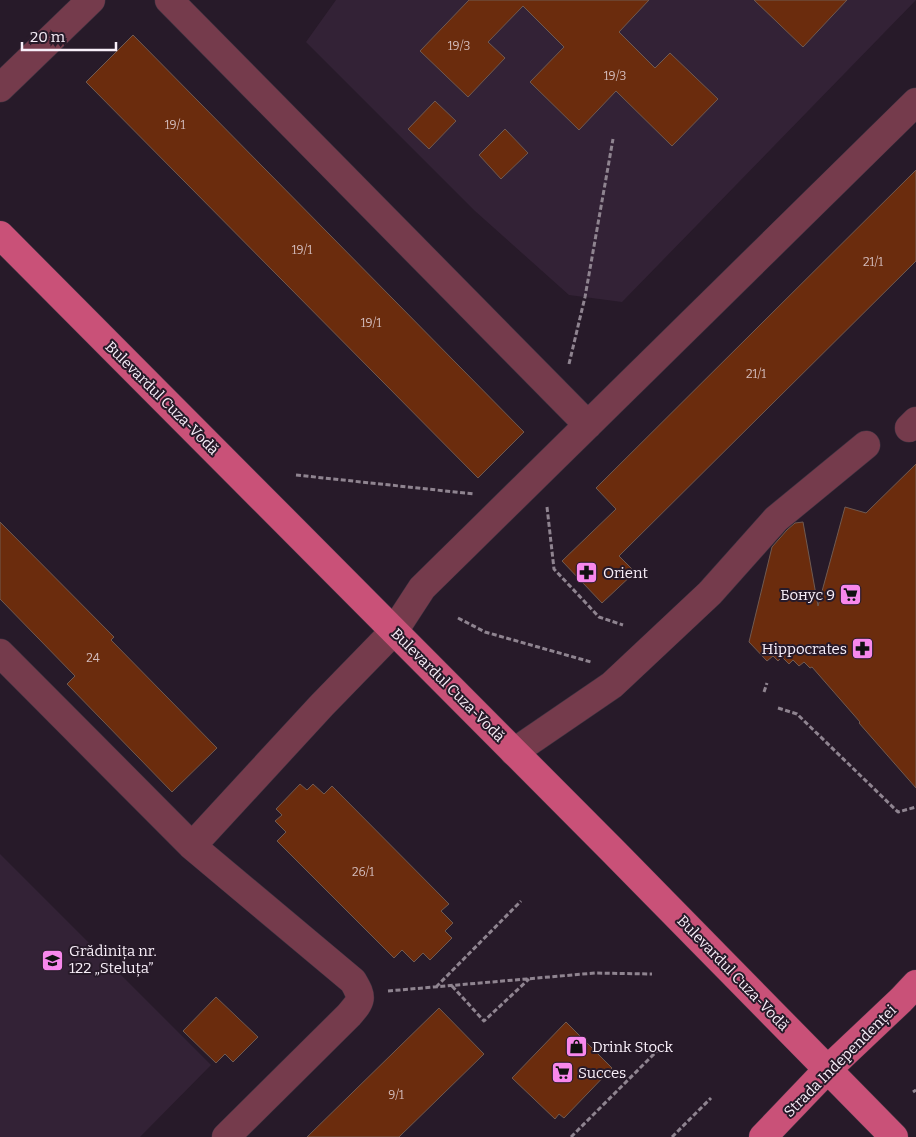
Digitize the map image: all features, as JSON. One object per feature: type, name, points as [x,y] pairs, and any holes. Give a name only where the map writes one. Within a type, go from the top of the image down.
[{"type":"main road","name":"Bulevardul Cuza-Vodă","points":[[0,235],[619,856],[894,1137]]},
{"type":"main road","name":"Strada Independenței","points":[[763,1137],[827,1070],[916,984]]},
{"type":"lane","points":[[0,88],[91,0]]},
{"type":"lane","points":[[169,0],[588,426]]},
{"type":"lane","points":[[192,846],[394,631],[422,588],[916,102]]},
{"type":"lane","points":[[514,752],[612,685],[710,593],[776,519],[866,445]]},
{"type":"lane","points":[[0,653],[192,846],[353,981],[360,993],[359,1004],[349,1015],[226,1137]]},
{"type":"path","points":[[561,398],[585,297],[613,139]]},
{"type":"path","points":[[296,475],[514,498]]},
{"type":"path","points":[[546,501],[554,569],[599,617],[623,625]]},
{"type":"path","points":[[458,618],[485,632],[625,673]]},
{"type":"path","points":[[764,692],[767,683]]},
{"type":"path","points":[[778,708],[797,714],[898,812],[916,807]]},
{"type":"path","points":[[436,987],[521,901]]},
{"type":"path","points":[[360,993],[595,973],[652,974]]},
{"type":"path","points":[[451,985],[484,1021],[530,979]]},
{"type":"path","points":[[571,1137],[660,1048]]},
{"type":"path","points":[[672,1137],[711,1098]]},
{"type":"shaded area","points":[[336,0],[916,0],[622,302],[569,295],[475,211],[306,42]]},
{"type":"shaded area","name":"Grădinița nr. 122 „Steluța”","points":[[0,854],[211,1065],[140,1137],[0,1137]]},
{"type":"building","points":[[469,0],[649,0],[619,32],[655,68],[670,53],[718,99],[672,146],[616,91],[579,130],[530,82],[564,47],[523,6],[488,42],[505,58],[468,97],[420,51]]},
{"type":"building","points":[[754,0],[847,0],[803,47]]},
{"type":"building","points":[[133,35],[524,432],[478,478],[86,82]]},
{"type":"building","points":[[435,101],[456,121],[429,149],[408,129]]},
{"type":"building","points":[[505,129],[528,153],[501,179],[479,155]]},
{"type":"building","points":[[916,170],[916,261],[619,556],[635,572],[602,603],[562,561],[616,509],[596,488]]},
{"type":"building","points":[[916,464],[916,788],[812,667],[810,668],[804,662],[799,666],[793,660],[789,664],[782,657],[778,661],[773,656],[767,661],[749,642],[772,547],[787,530],[795,523],[803,522],[818,606],[845,507],[866,513]]},
{"type":"building","points":[[0,522],[114,637],[111,640],[217,748],[172,792],[67,684],[75,676],[0,599]]},
{"type":"building","points":[[300,784],[307,790],[313,784],[324,794],[332,786],[449,904],[441,911],[453,923],[445,931],[452,938],[430,960],[423,953],[414,962],[402,950],[394,958],[277,841],[286,832],[275,821],[282,815],[276,809]]},
{"type":"building","points":[[216,997],[258,1037],[233,1062],[225,1054],[216,1063],[183,1031]]},
{"type":"building","points":[[439,1008],[484,1054],[399,1137],[307,1137]]},
{"type":"building","name":"Succes","points":[[566,1022],[612,1068],[564,1118],[559,1114],[555,1119],[512,1078]]},
{"type":"place","name":"Orient","points":[[587,573]]},
{"type":"place","name":"Бонус 9","points":[[851,595]]},
{"type":"place","name":"Hippocrates","points":[[863,649]]},
{"type":"place","name":"Grădinița nr. 122 „Steluța”","points":[[53,960]]},
{"type":"place","name":"Drink Stock","points":[[576,1047]]},
{"type":"place","name":"Succes","points":[[562,1073]]}]
